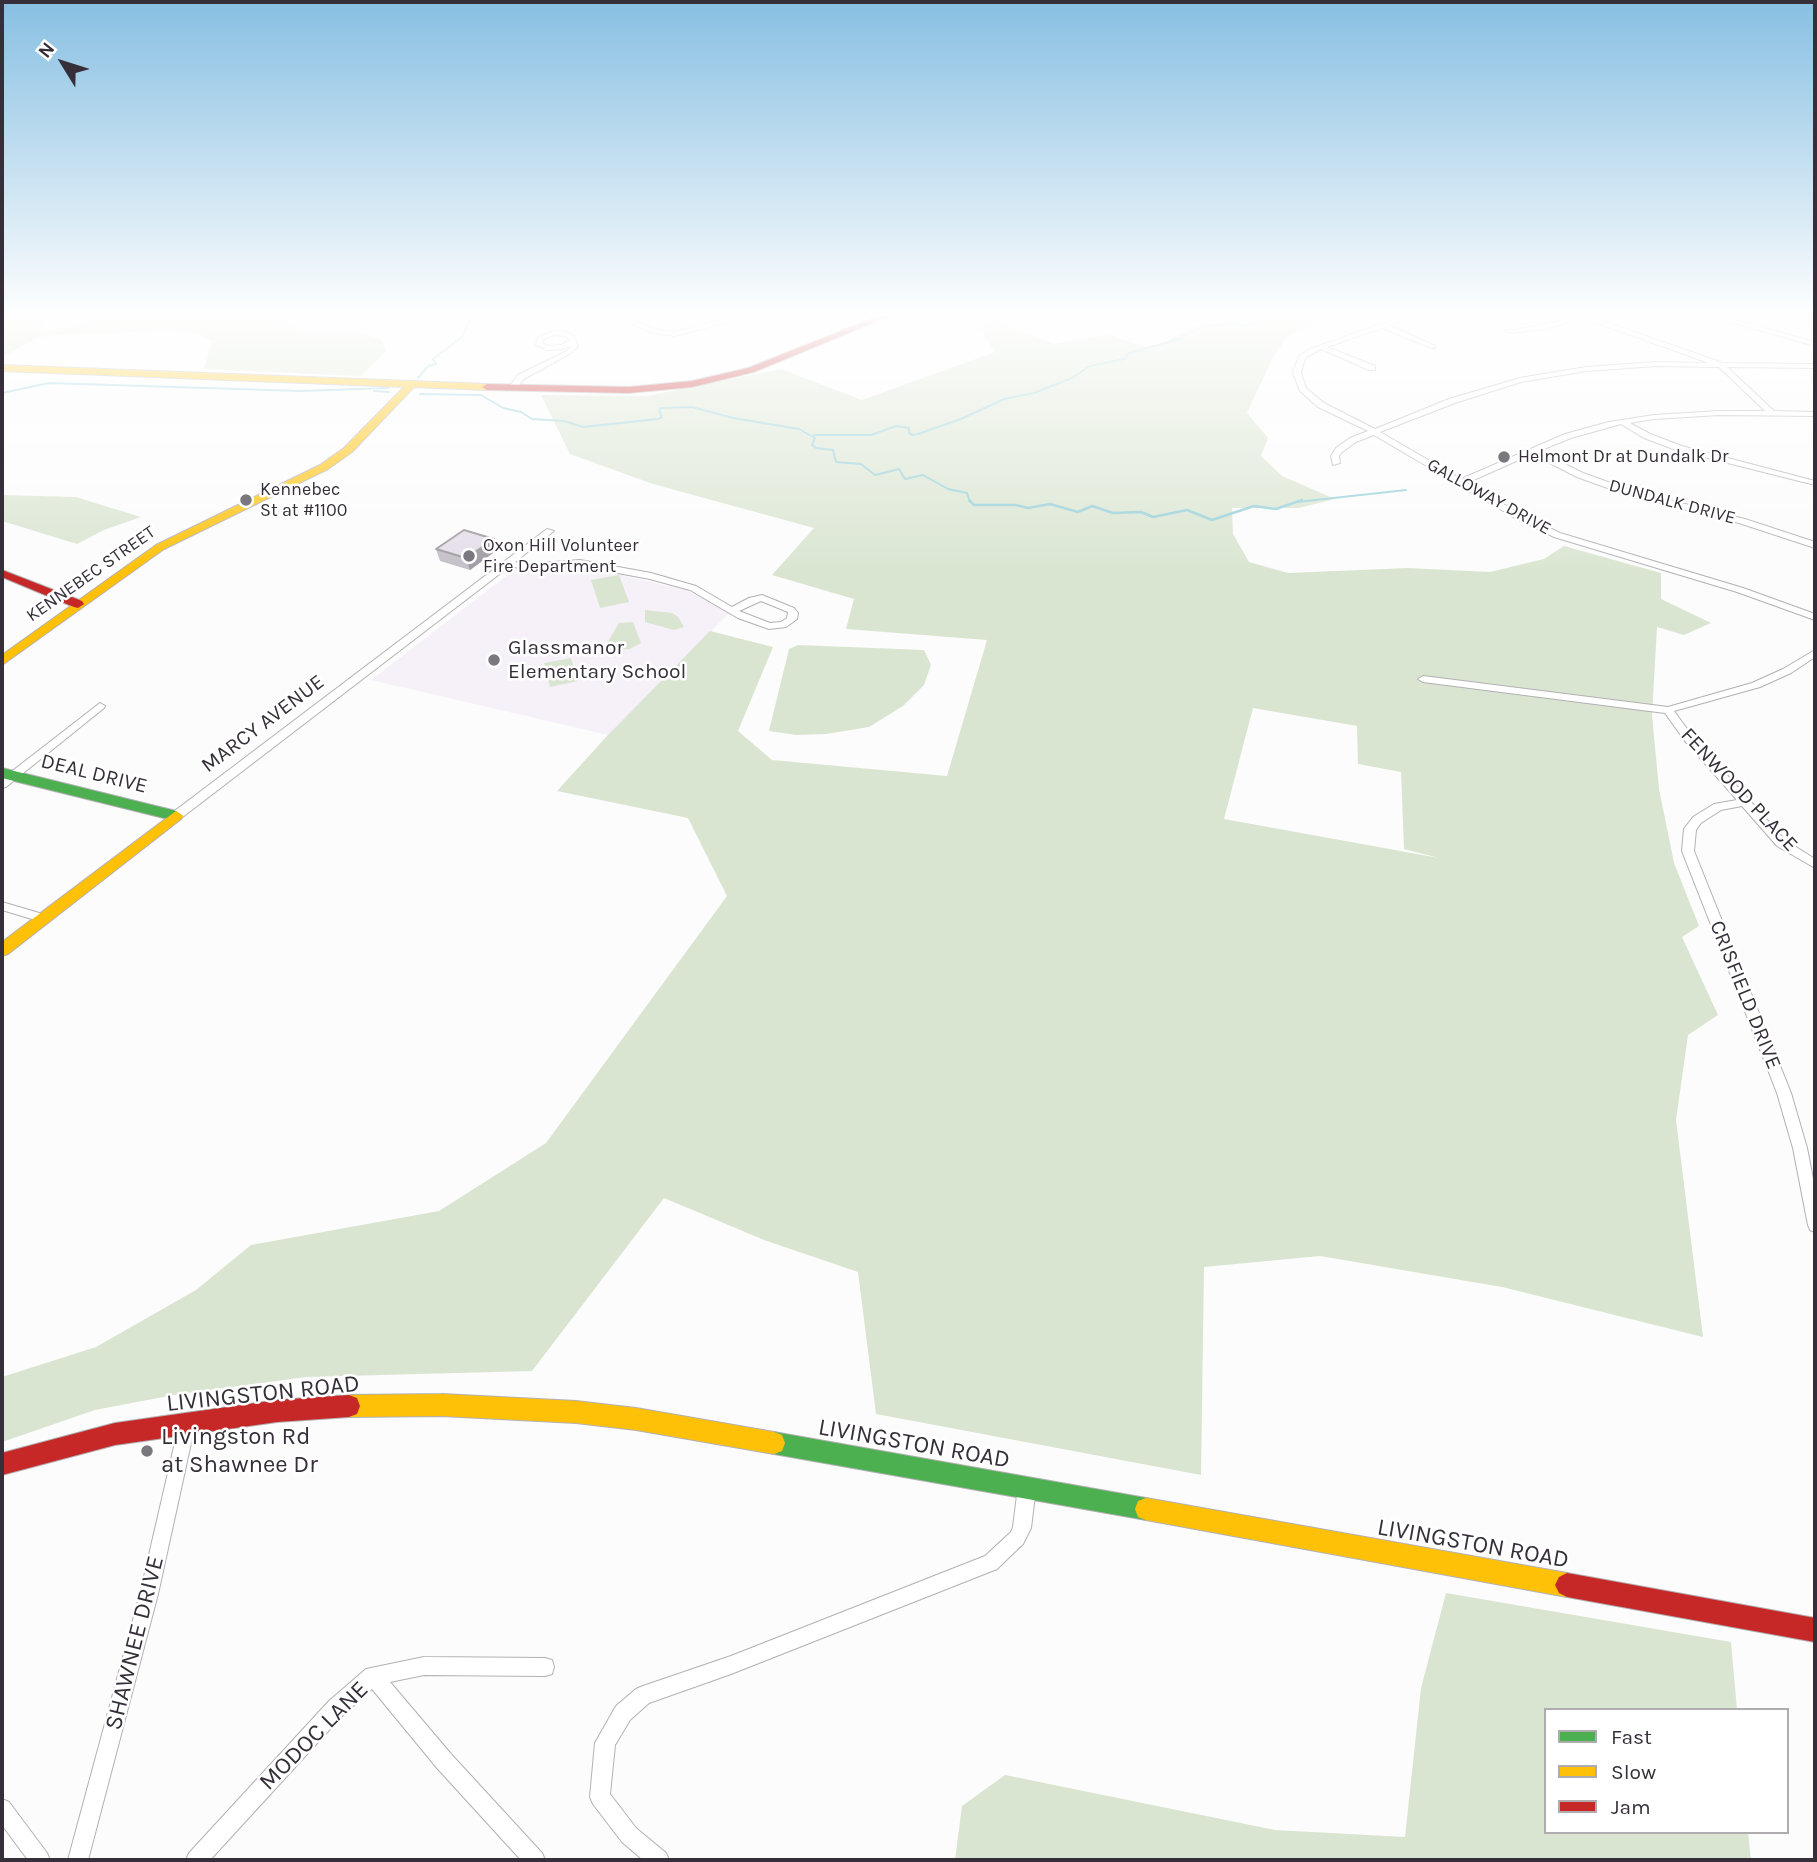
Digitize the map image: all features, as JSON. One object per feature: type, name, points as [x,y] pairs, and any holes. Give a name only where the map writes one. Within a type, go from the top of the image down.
[{"type":"street","name":"KENNEBEC STREET","points":[[2,661],[160,547],[324,467],[353,445],[397,400]]},
{"type":"street","name":"GALLOWAY DRIVE","points":[[1316,400],[1502,507],[1557,535],[1740,590],[1815,617]]},
{"type":"street","points":[[1336,463],[1336,453],[1344,445],[1373,431],[1456,400]]},
{"type":"street","points":[[1757,400],[1771,413]]},
{"type":"street","points":[[1461,482],[1568,436],[1622,422],[1719,413],[1815,414]]},
{"type":"street","points":[[1622,422],[1647,436],[1679,448],[1815,483]]},
{"type":"street","name":"DUNDALK DRIVE","points":[[1532,451],[1609,486],[1742,521],[1815,545]]},
{"type":"street","name":"MARCY AVENUE","points":[[2,950],[550,531]]},
{"type":"street","points":[[509,563],[528,567],[580,563],[650,576],[693,588],[741,616],[777,627],[789,622],[793,613],[762,598],[752,600],[734,611]]},
{"type":"street","points":[[2,573],[78,604]]},
{"type":"street","points":[[1423,679],[1668,710],[1756,685],[1787,671],[1815,653]]},
{"type":"street","points":[[5,778],[100,706]]},
{"type":"street","name":"FENWOOD PLACE","points":[[1668,710],[1689,739],[1785,846],[1815,864]]},
{"type":"street","name":"DEAL DRIVE","points":[[5,778],[176,816]]},
{"type":"street","name":"CRISFIELD DRIVE","points":[[1746,802],[1718,807],[1697,820],[1690,829],[1688,851],[1775,1066],[1793,1119],[1814,1199],[1815,1225]]},
{"type":"street","points":[[2,906],[42,918]]},
{"type":"street","name":"LIVINGSTON ROAD","points":[[2,1465],[115,1434],[277,1411],[351,1406],[442,1405],[576,1412],[636,1419],[1027,1487],[1815,1630]]},
{"type":"street","name":"SHAWNEE DRIVE","points":[[78,1860],[149,1594],[187,1425]]},
{"type":"street","points":[[659,1860],[629,1835],[600,1797],[605,1743],[623,1713],[643,1696],[731,1665],[991,1563],[1017,1538],[1022,1528],[1027,1487]]},
{"type":"street","name":"MODOC LANE","points":[[196,1860],[336,1708],[373,1676],[424,1666],[545,1667]]},
{"type":"street","points":[[373,1676],[444,1761],[535,1860]]},
{"type":"street","points":[[2,1809],[40,1860]]},
{"type":"shaded area","points":[[567,565],[583,566],[686,590],[730,612],[608,735],[371,680],[514,570],[526,571]]},
{"type":"green space","points":[[543,400],[1253,400],[1247,413],[1268,438],[1261,456],[1282,476],[1335,499],[1299,508],[1232,508],[1233,534],[1249,562],[1288,573],[1408,568],[1490,572],[1544,559],[1564,546],[1661,573],[1661,599],[1711,623],[1684,635],[1657,627],[1652,715],[1659,789],[1674,863],[1699,926],[1682,937],[1718,1015],[1688,1035],[1676,1120],[1703,1337],[1502,1287],[1320,1256],[1204,1267],[1201,1475],[876,1414],[858,1272],[764,1240],[664,1198],[532,1371],[306,1377],[179,1394],[95,1410],[2,1442],[2,1377],[96,1347],[196,1290],[251,1245],[439,1211],[546,1143],[727,896],[688,818],[557,791],[710,631],[773,647],[738,731],[772,760],[947,776],[987,640],[846,629],[854,599],[772,575],[814,528],[653,484],[570,454]],"holes":[[[1253,708],[1357,726],[1358,764],[1401,772],[1404,849],[1439,858],[1224,819]]]},
{"type":"green space","points":[[2,495],[76,497],[141,517],[104,530],[77,544],[2,521]]},
{"type":"green space","points":[[619,575],[629,602],[600,608],[591,580]]},
{"type":"green space","points":[[645,610],[672,613],[684,627],[674,630],[645,622]]},
{"type":"green space","points":[[633,622],[641,643],[630,649],[612,650],[606,645],[619,623]]},
{"type":"green space","points":[[798,645],[924,650],[931,665],[924,685],[903,706],[869,727],[826,734],[796,735],[769,731],[789,649]]},
{"type":"green space","points":[[571,658],[578,681],[550,687],[544,663]]},
{"type":"green space","points":[[1446,1593],[1731,1642],[1737,1708],[1544,1708],[1544,1834],[1748,1834],[1751,1860],[955,1860],[962,1806],[1005,1775],[1275,1830],[1405,1837],[1421,1688]]},
{"type":"building","points":[[464,530],[494,539],[466,558],[436,549]]},
{"type":"waterway","points":[[489,400],[532,419],[564,421],[583,427],[658,419],[662,417],[659,411],[661,408],[692,407],[733,418],[799,429],[815,438],[812,445],[816,448],[833,450],[836,462],[861,464],[875,475],[899,469],[905,479],[923,475],[948,489],[967,493],[970,500]]},
{"type":"waterway","points":[[814,435],[871,435],[896,426],[909,428],[909,433],[913,435],[961,419],[1002,400]]},
{"type":"waterway","points":[[1297,502],[1406,490]]},
{"type":"waterway","points":[[970,500],[974,505],[1016,505],[1028,508],[1050,504],[1078,512],[1092,506],[1113,513],[1141,512],[1153,517],[1187,510],[1212,520],[1254,506],[1276,509],[1302,500]]},
{"type":"traffic: fast","points":[[2,773],[176,816]]},
{"type":"traffic: fast","points":[[774,1443],[1146,1509]]},
{"type":"traffic: slow","points":[[2,661],[160,547],[324,467],[348,450],[397,400]]},
{"type":"traffic: slow","points":[[2,950],[176,816]]},
{"type":"traffic: slow","points":[[349,1406],[442,1405],[576,1412],[636,1419],[774,1443]]},
{"type":"traffic: slow","points":[[1146,1509],[1567,1585]]},
{"type":"traffic: jam","points":[[2,573],[78,604]]},
{"type":"traffic: jam","points":[[2,1464],[115,1434],[277,1411],[349,1406]]},
{"type":"traffic: jam","points":[[1567,1585],[1815,1630]]},
{"type":"place","name":"Helmont Dr at Dundalk Dr","points":[[1504,457]]},
{"type":"place","name":"Kennebec St at #1100","points":[[246,500]]},
{"type":"place","name":"Oxon Hill Volunteer Fire Department","points":[[469,556]]},
{"type":"place","name":"Glassmanor Elementary School","points":[[494,660]]},
{"type":"place","name":"Livingston Rd at Shawnee Dr","points":[[147,1451]]}]
